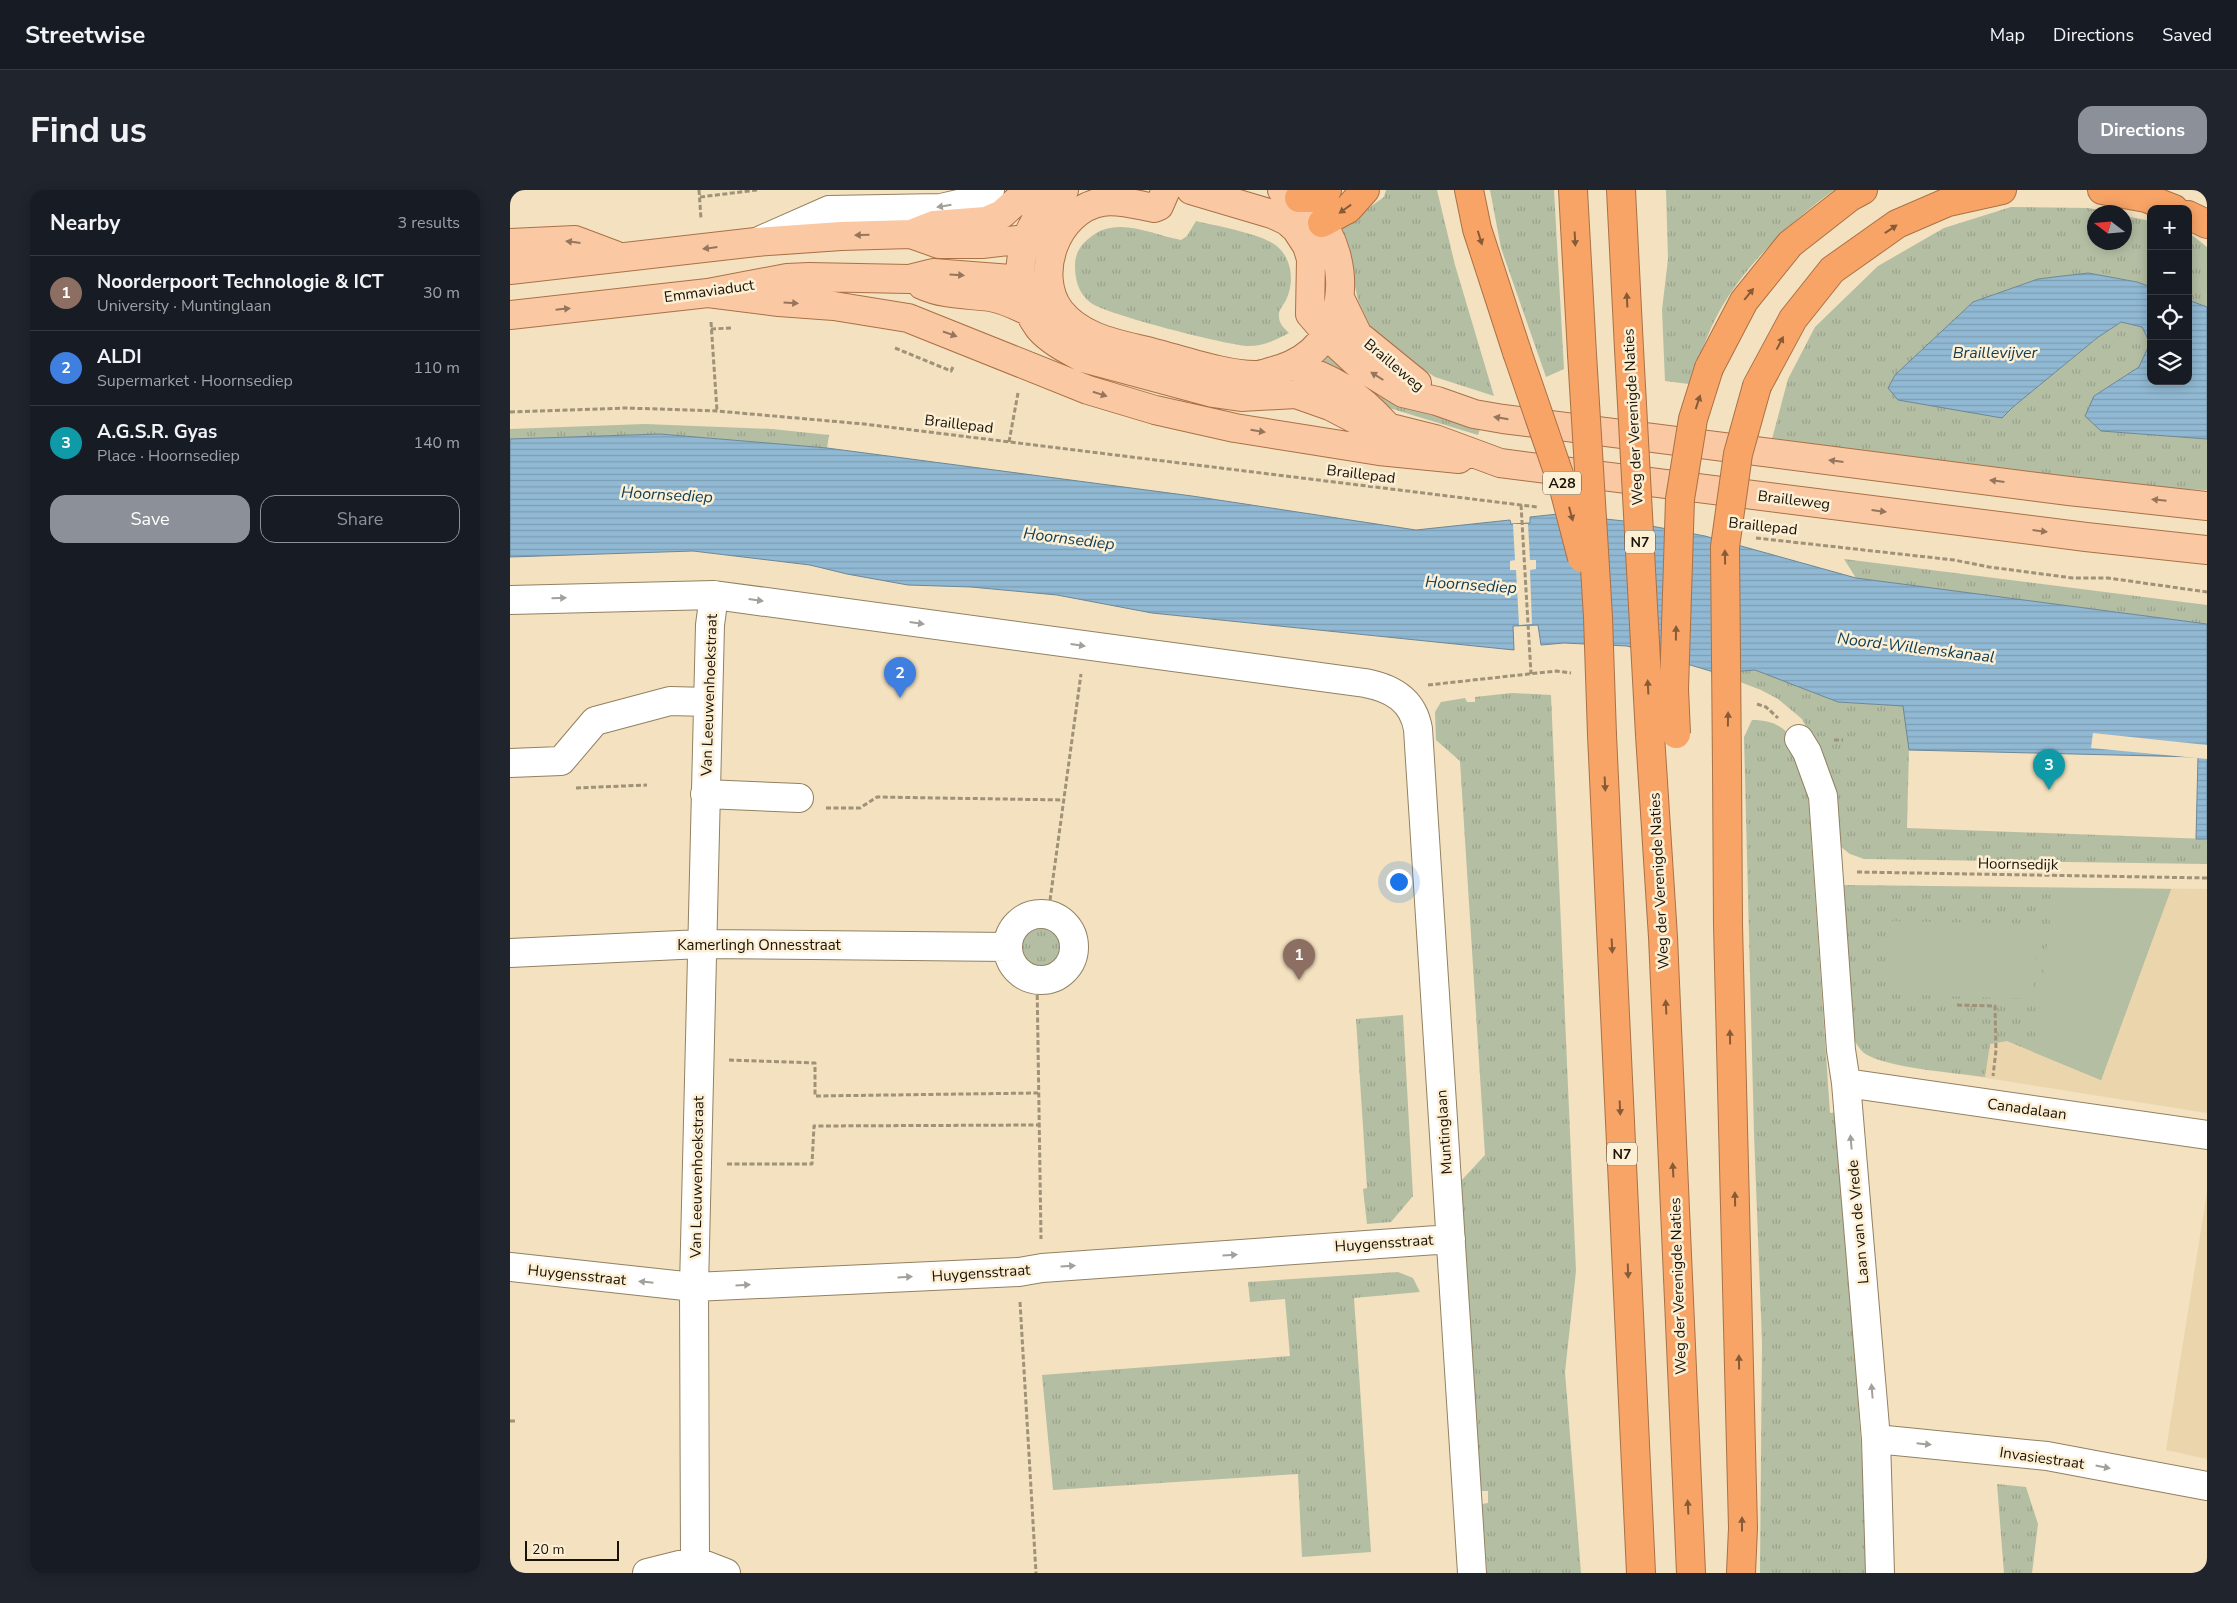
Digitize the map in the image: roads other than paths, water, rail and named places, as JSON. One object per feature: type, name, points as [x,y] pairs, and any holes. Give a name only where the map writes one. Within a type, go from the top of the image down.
[{"type":"highway","points":[[1290,194],[1315,198],[1326,190]]},
{"type":"highway","points":[[1322,223],[1348,209],[1364,190]]},
{"type":"highway","name":"A28","points":[[1469,190],[1477,229],[1564,489],[1598,617]]},
{"type":"highway","name":"N7","points":[[1573,190],[1598,617],[1641,1573]]},
{"type":"highway","name":"Weg der Verenigde Naties","points":[[1621,190],[1629,349],[1663,735],[1654,793],[1663,947],[1690,1573]]},
{"type":"highway","name":"N7","points":[[1663,735],[1674,689],[1680,499],[1693,419],[1709,368],[1744,301],[1790,244],[1850,197],[1863,190]]},
{"type":"highway","points":[[1741,1573],[1743,1528],[1728,925],[1725,547],[1738,454],[1757,386],[1793,319],[1832,270],[1897,224],[1948,202],[2002,190]]},
{"type":"highway","points":[[2102,190],[2146,198],[2164,205]]},
{"type":"highway","points":[[2192,217],[2207,224]]},
{"type":"main road","points":[[510,270],[756,242],[841,236],[911,234],[934,225],[986,221],[1002,214],[1029,190]]},
{"type":"main road","points":[[1030,312],[1022,296],[1020,282],[1020,267],[1026,239],[1040,212],[1064,190]]},
{"type":"main road","points":[[1166,190],[1159,206],[1154,208],[1102,202],[1080,211],[1064,226],[1055,242],[1048,262],[1051,292],[1060,310],[1072,323],[1102,340],[1242,374],[1260,375],[1291,365],[1318,346],[1328,333],[1341,300],[1341,276],[1335,249],[1322,223],[1312,209],[1290,194]]},
{"type":"main road","points":[[1191,190],[1272,214],[1287,221],[1296,229],[1322,223]]},
{"type":"main road","name":"Brailleweg","points":[[1296,229],[1307,246],[1311,260],[1310,314],[1361,367],[1403,393],[1437,401],[1474,414],[1503,419],[2207,506]]},
{"type":"main road","points":[[911,234],[939,244],[982,244],[1026,239]]},
{"type":"main road","points":[[510,243],[575,240],[618,257]]},
{"type":"main road","name":"Emmaviaduct","points":[[510,315],[708,293],[787,278],[809,277],[909,279],[933,273],[1011,279],[1051,292]]},
{"type":"main road","name":"Emmaviaduct","points":[[909,279],[932,289],[963,296],[1003,300],[1030,312]]},
{"type":"main road","points":[[708,293],[779,302],[834,306],[908,318],[1088,390],[1155,410],[1235,428],[1379,451],[1500,463]]},
{"type":"main road","name":"Brailleweg","points":[[1341,300],[1358,335],[1437,401]]},
{"type":"main road","name":"Brailleweg","points":[[1030,312],[1040,328],[1066,349],[1083,358],[1213,393],[1241,397],[1296,394],[1330,406],[1355,419],[1434,438],[1500,463],[2067,535],[2207,550]]},
{"type":"main road","points":[[1291,365],[1318,374],[1342,386],[1366,403],[1387,426]]},
{"type":"street","points":[[756,242],[829,210],[941,208],[968,202],[990,190]]},
{"type":"street","points":[[510,600],[714,595]]},
{"type":"street","name":"Muntinglaan","points":[[714,595],[1364,683],[1383,686],[1401,696],[1416,718],[1418,730],[1451,1238],[1466,1573]]},
{"type":"street","name":"Van Leeuwenhoekstraat","points":[[696,1560],[694,1287],[705,794],[710,625],[714,595]]},
{"type":"street","points":[[510,764],[561,761],[596,722],[670,701],[708,702]]},
{"type":"street","name":"Laan van de Vrede","points":[[1799,739],[1807,752],[1823,796],[1841,1050],[1846,1083],[1876,1439],[1880,1573]]},
{"type":"street","name":"Van Leeuwenhoekstraat","points":[[705,794],[799,798]]},
{"type":"street","points":[[1036,914],[1048,915],[1059,919],[1067,926],[1073,936],[1074,947],[1072,958],[1067,968],[1054,978],[1037,980],[1026,976],[1016,969],[1010,959],[1008,947],[1010,936],[1021,922],[1036,914]]},
{"type":"street","name":"Kamerlingh Onnesstraat","points":[[510,953],[701,944],[1008,947]]},
{"type":"street","name":"Canadalaan","points":[[1846,1083],[2207,1135]]},
{"type":"street","name":"Huygensstraat","points":[[510,1267],[694,1287],[1030,1270],[1451,1238]]},
{"type":"street","name":"Invasiestraat","points":[[1876,1439],[2047,1456],[2207,1486]]},
{"type":"street","points":[[647,1573],[696,1560],[726,1573]]},
{"type":"water","name":"Braillevijver","points":[[2088,273],[2147,286],[2147,337],[2142,327],[2121,322],[2097,338],[2002,418],[1898,400],[1888,388],[1895,375],[1973,302],[2038,279]]},
{"type":"water","name":"Braillevijver","points":[[2192,301],[2207,307],[2207,439],[2101,431],[2085,416],[2094,396],[2139,367],[2147,350],[2147,385],[2192,385]]},
{"type":"water","points":[[660,434],[827,448],[1192,496],[1416,530],[1510,520],[1511,524],[1530,523],[1530,517],[1558,514],[1624,521],[1705,536],[1856,578],[2207,624],[2207,839],[2196,839],[2198,757],[1909,750],[1903,706],[1838,702],[1755,670],[1717,673],[1627,646],[1564,643],[1541,645],[1538,625],[1513,626],[1514,650],[1152,613],[1057,595],[971,587],[908,585],[810,565],[693,551],[510,557],[510,439]]},
{"type":"place","name":"ALDI","points":[[900,698]]},
{"type":"place","name":"A.G.S.R. Gyas","points":[[2049,790]]},
{"type":"place","name":"Noorderpoort Technologie & ICT","points":[[1299,980]]},
{"type":"water label","name":"Hoornsediep","points":[[667,495]]},
{"type":"water label","name":"Hoornsediep","points":[[1069,539]]},
{"type":"water label","name":"Hoornsediep","points":[[1471,585]]},
{"type":"water label","name":"Noord-Willemskanaal","points":[[1916,648]]}]
